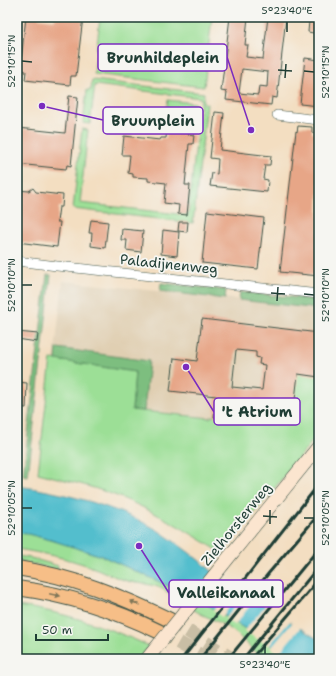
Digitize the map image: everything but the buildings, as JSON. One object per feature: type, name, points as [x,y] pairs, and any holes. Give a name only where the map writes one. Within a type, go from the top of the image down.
[{"type":"main road","name":"Zielhorsterweg","points":[[147,659],[319,446]]},
{"type":"main road","points":[[17,568],[76,581],[107,592],[170,620]]},
{"type":"main road","points":[[17,588],[59,595],[109,609],[160,632]]},
{"type":"street","points":[[277,115],[319,120]]},
{"type":"street","name":"Paladijnenweg","points":[[17,260],[57,266],[319,294]]},
{"type":"shaded area","points":[[63,281],[319,308],[319,425],[130,497],[41,471]]},
{"type":"green space","points":[[100,17],[212,17],[204,87],[94,74]]},
{"type":"green space","points":[[92,80],[204,93],[203,103],[207,104],[193,223],[73,209],[82,129],[88,130],[80,203],[188,215],[201,98],[95,85],[90,124],[83,123],[87,90],[91,90]]},
{"type":"green space","points":[[168,100],[195,103],[193,116],[166,113]]},
{"type":"green space","points":[[47,275],[51,275],[28,476],[23,475]]},
{"type":"green space","points":[[161,283],[226,290],[225,299],[160,291]]},
{"type":"green space","points":[[240,292],[319,300],[319,309],[239,300]]},
{"type":"green space","points":[[57,348],[149,361],[144,411],[132,410],[135,372],[56,360]]},
{"type":"green space","points":[[298,350],[319,352],[319,433],[222,553],[165,519],[118,496],[38,473],[51,359],[135,372],[132,410],[210,418],[212,416],[289,425]]},
{"type":"green space","points":[[17,533],[28,534],[51,540],[102,556],[202,601],[281,652],[289,659],[267,659],[263,657],[226,626],[199,613],[181,598],[177,601],[170,594],[158,587],[124,580],[72,561],[17,549]]},
{"type":"green space","points":[[17,556],[31,558],[58,566],[58,570],[17,560]]},
{"type":"green space","points":[[17,606],[52,612],[101,626],[149,646],[139,659],[17,659]]},
{"type":"water","points":[[17,486],[53,492],[109,508],[143,522],[159,531],[190,553],[220,578],[319,640],[319,659],[289,659],[281,652],[202,601],[102,556],[51,540],[28,534],[17,533]]},
{"type":"pier","points":[[234,584],[243,590],[222,617],[213,611]]},
{"type":"pier","points":[[247,592],[256,598],[235,625],[225,619]]},
{"type":"pier","points":[[266,605],[291,620],[269,646],[244,631]]},
{"type":"pier","points":[[293,622],[301,627],[279,653],[271,648]]},
{"type":"tunnel","points":[[170,620],[232,659]]},
{"type":"tunnel","points":[[160,632],[207,659]]},
{"type":"railway","points":[[182,659],[319,484]]},
{"type":"railway","points":[[200,659],[268,574],[319,514]]},
{"type":"railway","points":[[228,659],[319,548]]},
{"type":"railway","points":[[243,659],[319,566]]},
{"type":"railway","points":[[251,659],[319,579]]},
{"type":"place","name":"Bruunplein","points":[[42,106]]},
{"type":"place","name":"Brunhildeplein","points":[[251,130]]},
{"type":"place","name":"'t Atrium","points":[[186,367]]},
{"type":"place","name":"Valleikanaal","points":[[139,546]]}]
